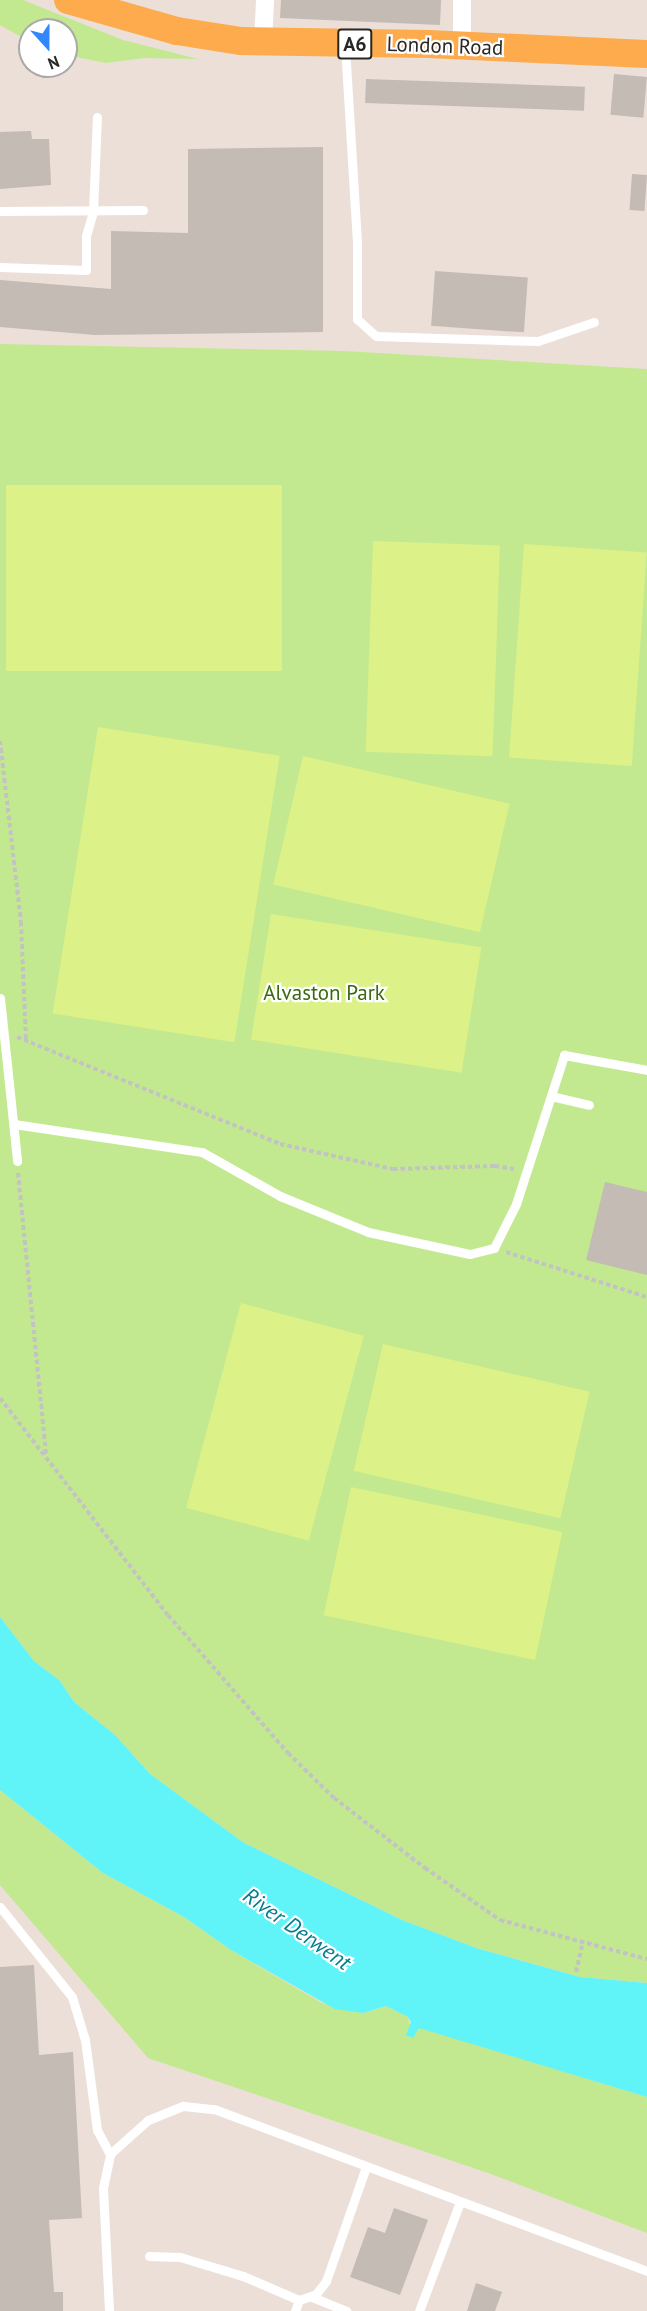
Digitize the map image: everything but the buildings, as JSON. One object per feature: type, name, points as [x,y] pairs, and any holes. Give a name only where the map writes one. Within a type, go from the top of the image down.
[{"type":"main road","name":"London Road","points":[[77,1],[177,31],[263,43],[462,45],[647,54]]},
{"type":"street","points":[[263,43],[265,0]]},
{"type":"street","points":[[462,0],[462,45]]},
{"type":"lane","points":[[345,44],[357,244],[357,318],[376,336],[538,341],[594,321]]},
{"type":"lane","points":[[0,267],[86,270],[86,236],[93,211],[97,117]]},
{"type":"lane","points":[[0,211],[143,210]]},
{"type":"lane","points":[[0,998],[17,1161]]},
{"type":"lane","points":[[14,1124],[202,1152],[280,1196],[369,1232],[470,1254],[494,1248],[526,1171],[564,1055],[647,1070]]},
{"type":"lane","points":[[551,1096],[589,1105]]},
{"type":"lane","points":[[0,1907],[72,1997],[85,2040],[97,2130],[110,2154]]},
{"type":"lane","points":[[109,2311],[103,2188],[110,2154],[148,2120],[183,2106],[198,2106],[647,2271]]},
{"type":"lane","points":[[312,2297],[326,2281],[366,2167]]},
{"type":"lane","points":[[419,2311],[460,2202]]},
{"type":"lane","points":[[149,2256],[180,2257],[222,2269],[299,2300],[312,2297],[346,2311]]},
{"type":"lane","points":[[295,2311],[299,2300]]},
{"type":"path","points":[[0,741],[21,922],[26,1039]]},
{"type":"path","points":[[4,1035],[26,1039],[280,1144],[393,1169],[495,1166],[526,1171]]},
{"type":"path","points":[[17,1161],[46,1455]]},
{"type":"path","points":[[494,1248],[647,1297]]},
{"type":"path","points":[[0,1398],[168,1615],[288,1753],[334,1798],[425,1868],[500,1920],[647,1959]]},
{"type":"path","points":[[576,1972],[583,1942]]},
{"type":"green space","points":[[0,0],[23,0],[68,18],[18,18],[18,35],[0,25]]},
{"type":"green space","points":[[78,22],[123,40],[198,59],[144,58],[106,63],[78,57]]},
{"type":"green space","name":"Alvaston Park","points":[[0,344],[344,351],[647,369],[647,1983],[580,1977],[476,1948],[402,1920],[244,1843],[150,1774],[115,1735],[74,1702],[60,1681],[34,1661],[0,1617]]},
{"type":"green space","points":[[6,485],[282,485],[282,671],[6,671]]},
{"type":"green space","points":[[373,541],[500,545],[493,756],[366,752]]},
{"type":"green space","points":[[524,544],[647,553],[632,766],[509,757]]},
{"type":"green space","points":[[98,727],[280,756],[234,1042],[53,1013]]},
{"type":"green space","points":[[303,756],[510,804],[480,932],[273,885]]},
{"type":"green space","points":[[271,914],[481,947],[462,1073],[251,1039]]},
{"type":"green space","points":[[241,1303],[364,1336],[309,1541],[186,1508]]},
{"type":"green space","points":[[383,1344],[590,1392],[560,1518],[354,1471]]},
{"type":"green space","points":[[351,1487],[562,1532],[535,1660],[324,1615]]},
{"type":"green space","points":[[0,1790],[103,1873],[184,1917],[231,1950],[322,2003],[363,2013],[386,2006],[408,2017],[413,2038],[419,2027],[647,2097],[647,2233],[488,2173],[148,2058],[0,1885]]},
{"type":"water","name":"River Derwent","points":[[0,1617],[34,1661],[60,1681],[74,1702],[115,1735],[150,1774],[244,1843],[402,1920],[476,1948],[580,1977],[647,1983],[647,2097],[419,2028],[413,2038],[406,2035],[411,2022],[408,2017],[386,2006],[363,2013],[335,2009],[231,1950],[184,1917],[103,1873],[0,1790]]}]
